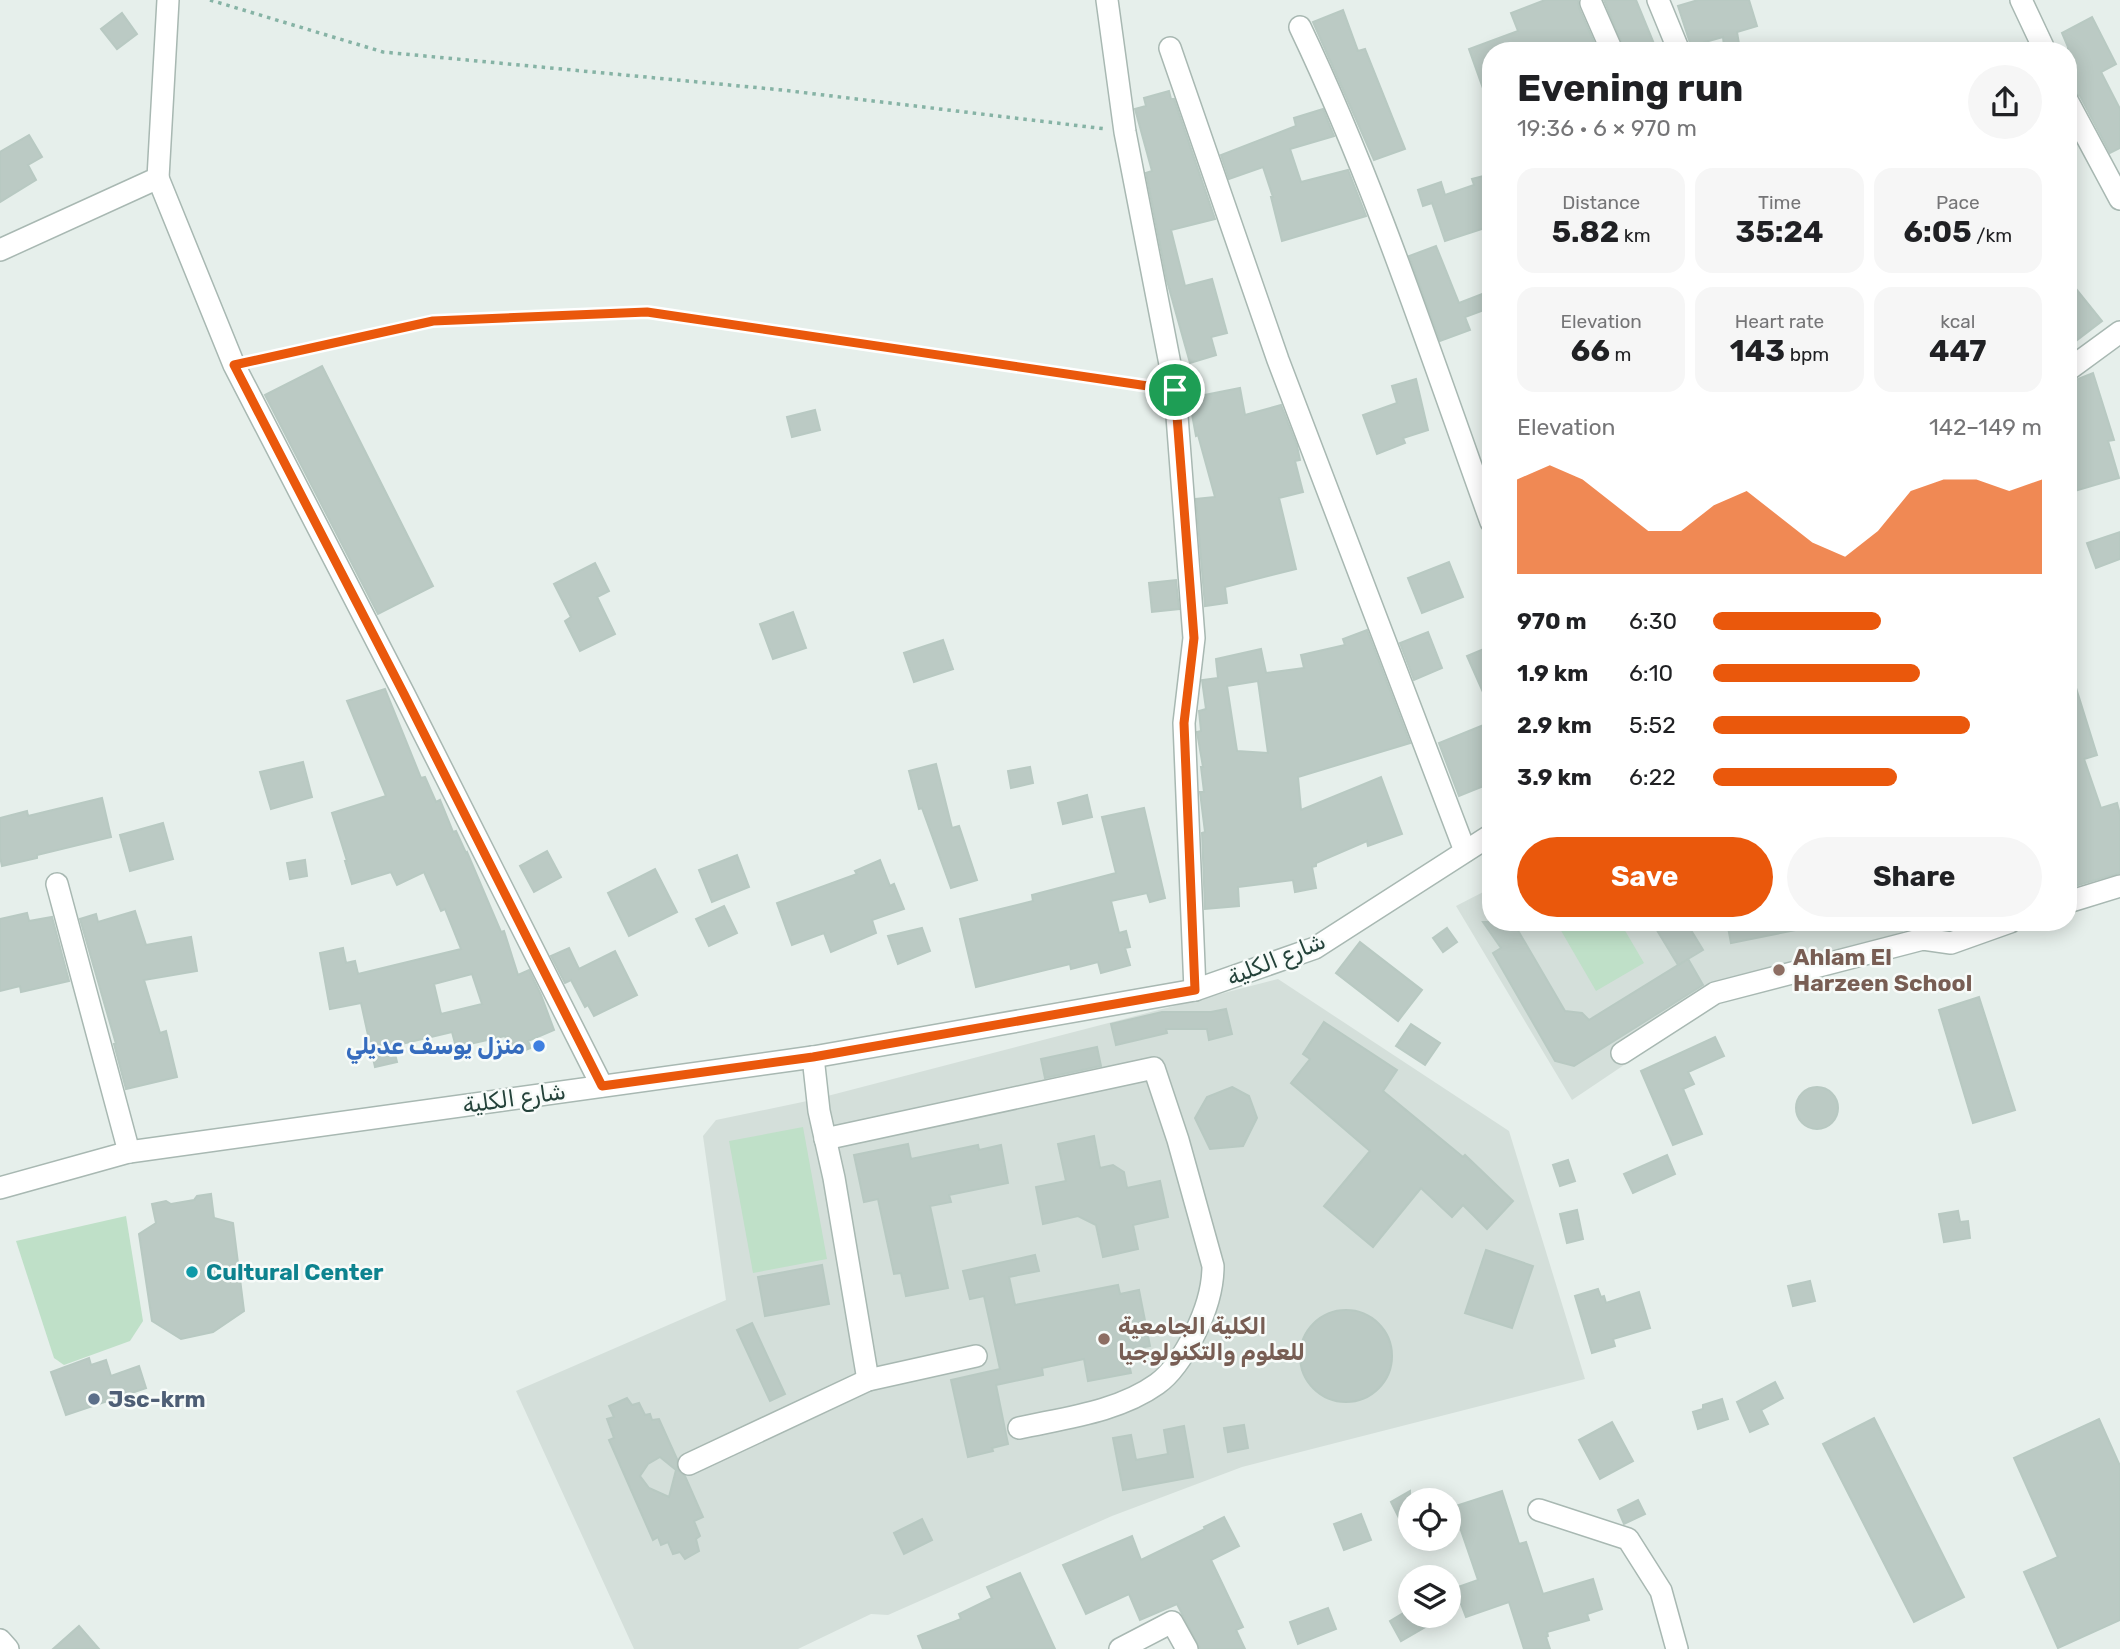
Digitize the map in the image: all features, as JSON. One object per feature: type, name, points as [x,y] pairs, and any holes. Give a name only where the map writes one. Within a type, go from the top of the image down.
[{"type":"street","points":[[168,0],[158,178],[234,365],[602,1086]]},
{"type":"street","points":[[1107,0],[1125,132],[1175,390],[1194,638],[1184,723],[1195,990]]},
{"type":"street","points":[[1658,0],[1675,42]]},
{"type":"street","points":[[2021,0],[2041,42]]},
{"type":"street","points":[[1591,3],[1608,42]]},
{"type":"street","points":[[1300,27],[1336,101],[1482,497]]},
{"type":"street","points":[[1170,48],[1278,360],[1465,850]]},
{"type":"street","points":[[2077,119],[2120,199]]},
{"type":"street","points":[[0,250],[158,178]]},
{"type":"street","points":[[2077,363],[2120,332]]},
{"type":"street","name":"شارع الكلية","points":[[0,1188],[129,1152],[813,1057],[1195,990],[1315,948],[1482,840]]},
{"type":"street","points":[[57,884],[129,1152]]},
{"type":"street","points":[[2077,899],[2120,886]]},
{"type":"street","points":[[1622,1053],[1715,993],[1922,931],[1951,943],[1985,931]]},
{"type":"street","points":[[813,1057],[819,1111],[834,1178],[868,1380]]},
{"type":"street","points":[[825,1139],[1154,1068],[1178,1140],[1213,1266],[1213,1284],[1204,1316],[1184,1354],[1158,1384],[1125,1402],[1018,1428]]},
{"type":"street","points":[[689,1464],[868,1380],[976,1356]]},
{"type":"street","points":[[1539,1510],[1628,1539],[1661,1591],[1677,1649]]},
{"type":"street","points":[[1120,1649],[1172,1622],[1187,1649]]},
{"type":"street","points":[[0,1640],[8,1649]]},
{"type":"path","points":[[210,0],[383,51],[782,90],[1125,132]]},
{"type":"path","points":[[234,365],[433,321],[647,312],[1175,390]]},
{"type":"shaded area","points":[[1482,893],[1482,931],[1903,931],[1907,951],[1734,991],[1572,1100],[1456,906]]},
{"type":"shaded area","name":"الكلية الجامعية للعلوم والتكنولوجيا","points":[[1278,979],[1509,1131],[1585,1379],[1242,1467],[1112,1516],[888,1615],[871,1614],[798,1649],[634,1649],[516,1391],[726,1300],[703,1136],[716,1120],[812,1100]]},
{"type":"green space","points":[[1561,931],[1625,931],[1644,963],[1596,991]]},
{"type":"green space","points":[[803,1127],[827,1259],[753,1273],[729,1141]]},
{"type":"green space","points":[[126,1216],[143,1321],[130,1341],[64,1365],[54,1358],[16,1241]]},
{"type":"building","points":[[1545,0],[1578,0],[1594,42],[1488,42],[1518,31],[1511,13]]},
{"type":"building","points":[[1604,0],[1636,0],[1653,42],[1621,42]]},
{"type":"building","points":[[1698,0],[1749,0],[1757,26],[1737,32],[1739,42],[1724,42],[1723,37],[1705,42],[1690,42],[1678,6]]},
{"type":"building","points":[[1343,10],[1358,51],[1365,49],[1405,149],[1374,160],[1313,22]]},
{"type":"building","points":[[122,13],[137,34],[117,49],[101,29]]},
{"type":"building","points":[[2092,17],[2116,64],[2101,72],[2120,109],[2120,148],[2110,153],[2077,94],[2077,42],[2066,42],[2062,33]]},
{"type":"building","points":[[1482,44],[1482,85],[1469,49]]},
{"type":"building","points":[[1169,91],[1215,219],[1171,230],[1185,286],[1212,279],[1227,333],[1211,337],[1216,355],[1190,363],[1167,281],[1146,173],[1152,171],[1135,109],[1146,106],[1144,98]]},
{"type":"building","points":[[1323,109],[1334,136],[1290,149],[1301,182],[1348,170],[1366,216],[1282,241],[1273,197],[1263,167],[1229,179],[1221,155],[1296,126],[1294,118]]},
{"type":"building","points":[[29,135],[42,157],[28,165],[36,180],[0,202],[0,152]]},
{"type":"building","points":[[1482,176],[1482,229],[1445,241],[1432,203],[1423,206],[1418,190],[1441,182],[1445,195],[1474,185],[1472,179]]},
{"type":"building","points":[[1436,246],[1459,303],[1482,294],[1482,311],[1465,317],[1470,330],[1440,341],[1409,256]]},
{"type":"building","points":[[2077,290],[2102,321],[2077,340]]},
{"type":"building","points":[[322,366],[433,586],[378,614],[265,395]]},
{"type":"building","points":[[2093,373],[2114,440],[2108,441],[2119,478],[2077,490],[2077,379]]},
{"type":"building","points":[[1416,379],[1428,430],[1403,438],[1405,443],[1377,454],[1363,415],[1397,403],[1392,386]]},
{"type":"building","points":[[1240,388],[1245,415],[1281,405],[1297,446],[1300,460],[1295,461],[1303,492],[1279,498],[1296,569],[1225,587],[1227,603],[1205,606],[1196,499],[1215,497],[1198,435],[1196,436],[1189,398]]},
{"type":"building","points":[[815,410],[820,430],[792,437],[787,417]]},
{"type":"building","points":[[2120,532],[2120,559],[2096,568],[2087,543]]},
{"type":"building","points":[[1449,562],[1463,597],[1422,613],[1408,578]]},
{"type":"building","points":[[595,563],[609,591],[597,597],[615,634],[580,651],[565,621],[571,617],[554,584]]},
{"type":"building","points":[[1176,580],[1179,609],[1152,612],[1149,583]]},
{"type":"building","points":[[793,612],[806,648],[773,659],[760,624]]},
{"type":"building","points":[[1367,630],[1410,743],[1298,777],[1301,810],[1381,777],[1402,834],[1368,846],[1367,841],[1316,863],[1316,866],[1312,867],[1316,888],[1295,892],[1293,880],[1238,887],[1239,906],[1205,909],[1202,833],[1205,832],[1200,792],[1204,792],[1203,767],[1197,732],[1201,731],[1199,711],[1206,709],[1202,680],[1218,678],[1216,659],[1261,649],[1266,673],[1304,668],[1301,655],[1345,645],[1343,639]],"holes":[[[1258,681],[1268,753],[1237,751],[1227,686]]]},
{"type":"building","points":[[1428,632],[1442,668],[1414,680],[1400,643]]},
{"type":"building","points":[[943,640],[953,669],[914,682],[904,653]]},
{"type":"building","points":[[1482,650],[1482,690],[1467,656]]},
{"type":"building","points":[[385,689],[421,778],[425,777],[436,802],[440,800],[453,832],[456,831],[467,852],[501,932],[504,931],[518,975],[529,970],[541,995],[554,1030],[528,1041],[531,1048],[512,1055],[505,1036],[456,1047],[452,1032],[393,1046],[397,1062],[375,1067],[361,1003],[330,1009],[320,953],[343,948],[346,963],[355,961],[358,974],[461,949],[445,909],[441,911],[424,872],[397,885],[391,872],[352,884],[332,813],[386,796],[347,701]],"holes":[[[472,974],[482,1004],[441,1014],[434,984]]]},
{"type":"building","points":[[2077,691],[2097,755],[2084,759],[2101,808],[2117,803],[2120,814],[2120,873],[2077,885]]},
{"type":"building","points":[[1482,726],[1482,787],[1459,796],[1439,743]]},
{"type":"building","points":[[303,762],[312,797],[271,809],[260,772]]},
{"type":"building","points":[[936,764],[952,828],[959,826],[977,880],[951,888],[922,808],[919,809],[909,771]]},
{"type":"building","points":[[1030,767],[1033,783],[1011,788],[1008,771]]},
{"type":"building","points":[[1087,795],[1092,817],[1063,824],[1058,803]]},
{"type":"building","points":[[102,798],[111,837],[2,866],[0,818],[27,811],[28,816]]},
{"type":"building","points":[[1144,808],[1165,898],[1150,902],[1147,893],[1111,901],[1119,933],[1126,931],[1130,947],[1125,948],[1130,965],[1101,973],[1098,962],[1071,969],[1070,964],[976,987],[960,919],[1033,901],[1032,895],[1116,873],[1102,817]]},
{"type":"building","points":[[163,823],[173,859],[130,871],[120,835]]},
{"type":"building","points":[[547,851],[561,877],[534,892],[520,866]]},
{"type":"building","points":[[737,855],[749,887],[712,902],[699,870]]},
{"type":"building","points":[[305,860],[307,876],[290,879],[287,863]]},
{"type":"building","points":[[880,860],[890,886],[894,884],[904,909],[872,920],[876,933],[831,952],[824,933],[792,945],[777,903],[857,874],[855,871]]},
{"type":"building","points":[[655,869],[677,912],[629,936],[608,893]]},
{"type":"building","points":[[724,906],[737,933],[709,946],[696,919]]},
{"type":"building","points":[[135,911],[146,945],[191,937],[197,971],[144,980],[160,1033],[166,1031],[177,1077],[126,1089],[116,1044],[80,919],[96,914],[98,922]]},
{"type":"building","points":[[27,913],[29,921],[52,917],[69,981],[21,992],[20,986],[0,991],[0,919]]},
{"type":"building","points":[[922,928],[930,951],[898,964],[888,936]]},
{"type":"building","points":[[1447,928],[1457,942],[1443,952],[1433,938]]},
{"type":"building","points":[[1489,931],[1518,931],[1565,1011],[1582,1013],[1589,1020],[1688,959],[1703,985],[1574,1066],[1555,1061],[1493,953],[1501,948]]},
{"type":"building","points":[[1657,931],[1691,931],[1703,950],[1678,965]]},
{"type":"building","points":[[1729,931],[1791,931],[1731,943]]},
{"type":"building","points":[[1360,942],[1422,990],[1398,1021],[1336,973]]},
{"type":"building","points":[[569,948],[579,969],[615,951],[637,995],[594,1016],[588,1005],[585,1007],[571,980],[565,983],[551,956]]},
{"type":"building","points":[[1979,997],[2015,1110],[1973,1123],[1939,1010]]},
{"type":"building","points":[[1226,1009],[1232,1034],[1209,1040],[1207,1029],[1166,1029],[1167,1033],[1116,1045],[1111,1024],[1162,1012],[1211,1012]]},
{"type":"building","points":[[1324,1022],[1397,1070],[1383,1091],[1463,1157],[1465,1155],[1513,1201],[1487,1229],[1463,1205],[1452,1217],[1421,1188],[1373,1247],[1324,1206],[1370,1151],[1291,1083],[1310,1059],[1303,1054]]},
{"type":"building","points":[[1411,1024],[1440,1043],[1425,1065],[1396,1046]]},
{"type":"building","points":[[1715,1037],[1724,1056],[1688,1072],[1694,1084],[1683,1089],[1702,1134],[1673,1145],[1641,1071]]},
{"type":"building","points":[[1097,1047],[1101,1066],[1045,1078],[1041,1059]]},
{"type":"building","points":[[1232,1087],[1249,1096],[1257,1118],[1243,1146],[1210,1149],[1195,1118],[1207,1097]]},
{"type":"building","points":[[1817,1087],[1832,1093],[1838,1108],[1832,1123],[1817,1129],[1802,1123],[1796,1108],[1802,1093]]},
{"type":"building","points":[[1094,1136],[1100,1168],[1113,1165],[1124,1172],[1127,1188],[1160,1181],[1168,1217],[1133,1225],[1138,1249],[1103,1257],[1096,1225],[1078,1216],[1043,1224],[1036,1187],[1066,1181],[1058,1144]]},
{"type":"building","points":[[908,1144],[911,1159],[978,1145],[979,1150],[1001,1145],[1008,1183],[949,1195],[951,1202],[930,1206],[948,1288],[906,1296],[901,1273],[894,1274],[878,1199],[864,1202],[854,1155]]},
{"type":"building","points":[[1667,1155],[1675,1174],[1633,1193],[1624,1174]]},
{"type":"building","points":[[1568,1160],[1575,1181],[1560,1186],[1553,1165]]},
{"type":"building","name":"Cultural Center","points":[[211,1194],[214,1218],[233,1223],[244,1311],[213,1332],[181,1339],[152,1321],[139,1234],[156,1223],[152,1204],[166,1201],[171,1204]]},
{"type":"building","points":[[1577,1210],[1583,1239],[1567,1243],[1560,1214]]},
{"type":"building","points":[[1958,1211],[1960,1222],[1968,1221],[1970,1238],[1944,1242],[1939,1214]]},
{"type":"building","points":[[1486,1250],[1533,1266],[1512,1328],[1465,1313]]},
{"type":"building","points":[[1035,1255],[1039,1271],[1009,1277],[1015,1305],[1118,1285],[1120,1294],[1139,1290],[1150,1346],[1126,1351],[1131,1373],[1088,1381],[1084,1359],[1042,1368],[1043,1375],[996,1385],[1008,1444],[968,1457],[951,1380],[1000,1369],[984,1296],[970,1299],[963,1271]]},
{"type":"building","points":[[822,1265],[829,1304],[765,1316],[758,1277]]},
{"type":"building","points":[[1810,1281],[1815,1301],[1793,1306],[1788,1286]]},
{"type":"building","points":[[1598,1289],[1606,1303],[1639,1292],[1650,1328],[1613,1339],[1615,1346],[1592,1353],[1575,1296]]},
{"type":"building","points":[[1346,1310],[1364,1314],[1379,1323],[1388,1338],[1392,1356],[1388,1374],[1379,1389],[1364,1398],[1346,1402],[1328,1398],[1313,1389],[1304,1374],[1300,1356],[1304,1338],[1313,1323],[1328,1314]]},
{"type":"building","points":[[752,1323],[785,1394],[770,1401],[737,1330]]},
{"type":"building","points":[[89,1358],[91,1365],[106,1360],[111,1376],[139,1366],[146,1388],[66,1415],[51,1372]]},
{"type":"building","points":[[1775,1382],[1783,1398],[1761,1410],[1768,1424],[1750,1432],[1737,1402]]},
{"type":"building","points":[[627,1398],[632,1405],[639,1403],[645,1415],[650,1414],[652,1420],[659,1419],[677,1459],[677,1469],[685,1476],[703,1517],[694,1521],[700,1536],[696,1539],[699,1551],[685,1559],[680,1552],[673,1554],[668,1542],[661,1545],[658,1537],[653,1540],[609,1440],[614,1438],[607,1419],[614,1417],[609,1406]],"holes":[[[660,1457],[676,1470],[669,1497],[649,1488],[640,1476],[648,1464]]]},
{"type":"building","points":[[1722,1399],[1728,1419],[1698,1429],[1693,1412],[1703,1409],[1703,1405]]},
{"type":"building","points":[[1874,1418],[1964,1597],[1914,1622],[1823,1444]]},
{"type":"building","points":[[2099,1419],[2120,1466],[2120,1620],[2058,1648],[2024,1572],[2058,1557],[2014,1458]]},
{"type":"building","points":[[1612,1422],[1633,1461],[1600,1479],[1579,1440]]},
{"type":"building","points":[[1244,1425],[1248,1448],[1228,1452],[1224,1428]]},
{"type":"building","points":[[1184,1426],[1193,1477],[1123,1490],[1113,1438],[1131,1435],[1136,1460],[1168,1454],[1164,1430]]},
{"type":"building","points":[[1502,1491],[1519,1544],[1526,1542],[1543,1594],[1593,1579],[1602,1609],[1587,1614],[1589,1620],[1547,1632],[1550,1649],[1524,1649],[1509,1602],[1466,1617],[1461,1604],[1461,1586],[1478,1580],[1461,1530],[1461,1504]]},
{"type":"building","points":[[1398,1498],[1398,1516],[1391,1502]]},
{"type":"building","points":[[1638,1500],[1645,1514],[1624,1524],[1618,1510]]},
{"type":"building","points":[[1361,1514],[1371,1540],[1344,1550],[1334,1524]]},
{"type":"building","points":[[1224,1517],[1239,1546],[1211,1560],[1243,1627],[1236,1630],[1245,1649],[1200,1649],[1177,1604],[1140,1620],[1129,1594],[1086,1614],[1063,1565],[1132,1536],[1141,1560]]},
{"type":"building","points":[[922,1519],[932,1540],[904,1554],[894,1533]]},
{"type":"building","points":[[1020,1573],[1055,1649],[923,1649],[918,1636],[961,1619],[959,1614],[992,1598],[987,1587]]},
{"type":"building","points":[[1328,1608],[1336,1629],[1298,1644],[1290,1622]]},
{"type":"building","points":[[1398,1616],[1398,1628],[1424,1628],[1401,1641],[1390,1621]]},
{"type":"building","points":[[79,1626],[99,1649],[53,1649]]},
{"type":"place","name":"Ahlam El Harzeen School","points":[[1779,970]]},
{"type":"place","name":"منزل يوسف عديلي","points":[[539,1046]]},
{"type":"place","name":"Cultural Center","points":[[192,1272]]},
{"type":"place","name":"الكلية الجامعية للعلوم والتكنولوجيا","points":[[1104,1339]]},
{"type":"place","name":"Jsc-krm","points":[[94,1399]]},
{"type":"route","points":[[647,312],[1175,390],[1194,638],[1184,723],[1195,990],[813,1057],[602,1086],[234,365],[433,321],[647,312]]}]
